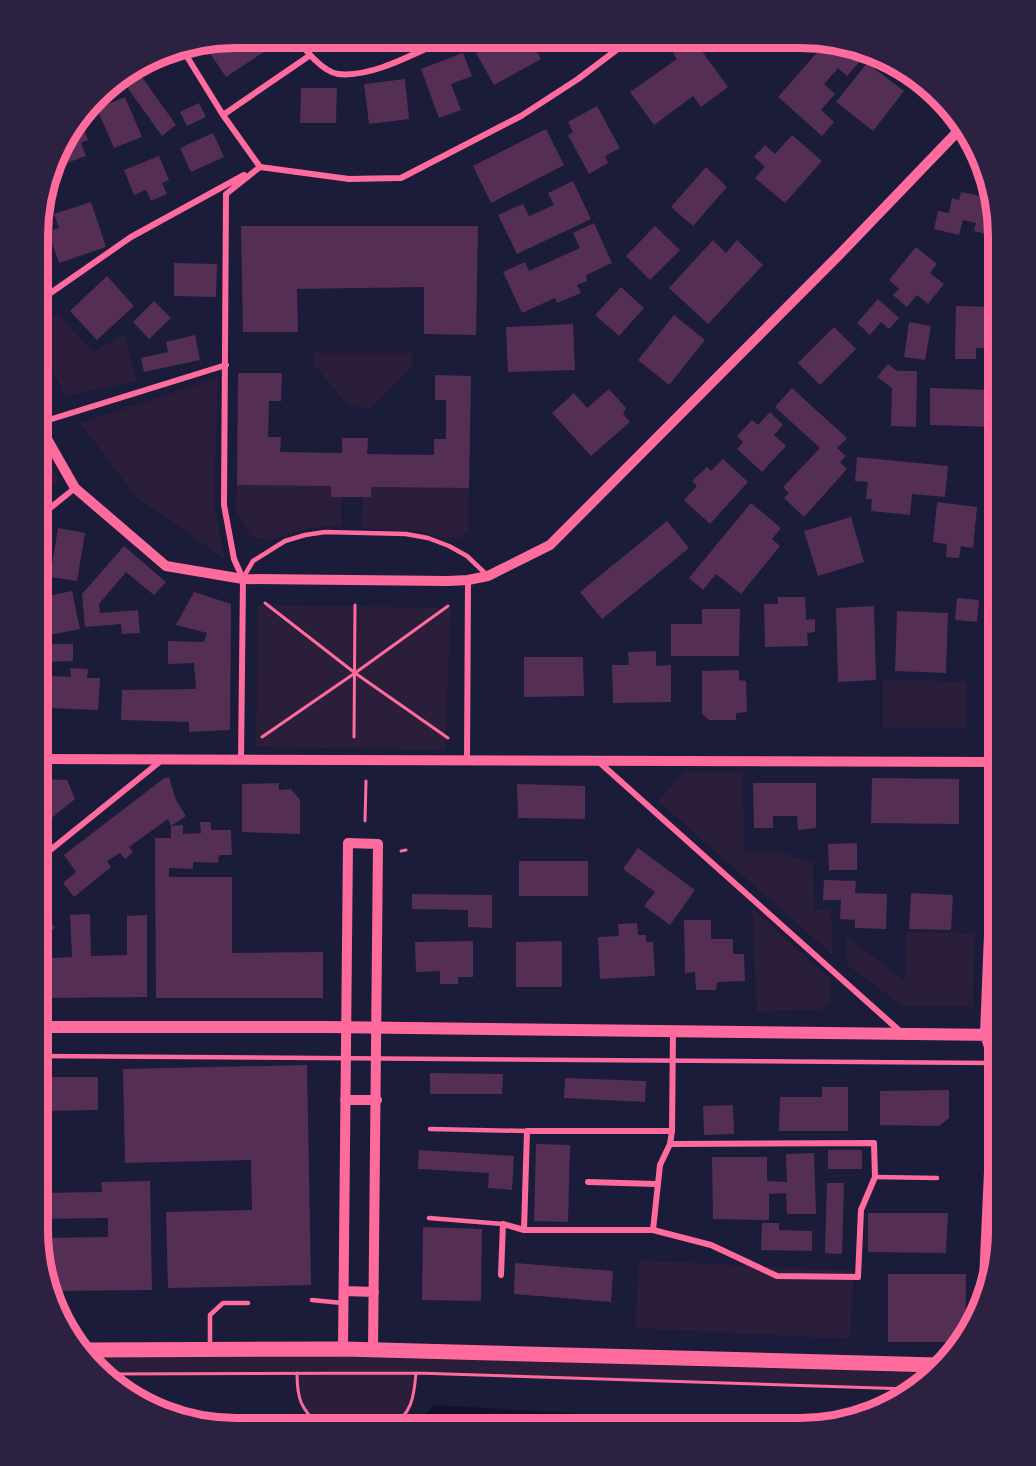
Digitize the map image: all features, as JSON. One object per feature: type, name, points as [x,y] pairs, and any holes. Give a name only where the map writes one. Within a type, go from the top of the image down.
[{"type":"main road","points":[[48,1027],[988,1034]]},
{"type":"main road","points":[[986,1252],[988,1221]]},
{"type":"main road","points":[[92,1350],[343,1349],[930,1365]]},
{"type":"street","points":[[303,48],[309,56],[336,74],[369,71],[425,48]]},
{"type":"street","points":[[48,295],[131,237],[261,166],[349,179],[401,178],[521,116],[578,80],[619,48]]},
{"type":"street","points":[[187,55],[223,115],[261,166]]},
{"type":"street","points":[[223,115],[309,56]]},
{"type":"street","points":[[48,440],[75,488],[166,567],[243,579],[468,580],[488,576],[550,545],[839,255],[956,133]]},
{"type":"street","points":[[241,759],[243,579],[234,559],[224,505],[226,194],[261,166]]},
{"type":"street","points":[[48,421],[226,365]]},
{"type":"street","points":[[48,510],[75,488]]},
{"type":"street","points":[[467,761],[468,580]]},
{"type":"street","points":[[48,759],[241,759],[322,762],[988,762]]},
{"type":"street","points":[[48,852],[163,760]]},
{"type":"street","points":[[598,761],[902,1033]]},
{"type":"street","points":[[343,1349],[348,843],[378,844],[378,1028],[373,1350]]},
{"type":"street","points":[[653,1230],[656,1184],[660,1165],[670,1144],[672,1131],[673,1031]]},
{"type":"street","points":[[345,1100],[377,1100]]},
{"type":"street","points":[[524,1230],[527,1131],[672,1131]]},
{"type":"street","points":[[501,1275],[503,1224],[524,1230],[653,1230],[711,1245],[777,1276],[858,1277],[861,1210],[874,1177],[874,1143],[670,1144]]},
{"type":"street","points":[[588,1182],[656,1184]]},
{"type":"street","points":[[344,1291],[374,1292]]},
{"type":"lane","points":[[243,579],[253,561],[267,551],[285,541],[325,532],[406,534],[428,538],[467,556],[488,576]]},
{"type":"lane","points":[[48,1056],[988,1060]]},
{"type":"lane","points":[[430,1128],[527,1131]]},
{"type":"lane","points":[[874,1177],[937,1178]]},
{"type":"lane","points":[[429,1218],[503,1224]]},
{"type":"lane","points":[[312,1300],[344,1304]]},
{"type":"lane","points":[[196,1349],[210,1344],[210,1315],[223,1303],[248,1303]]},
{"type":"path","points":[[265,603],[356,673],[448,738]]},
{"type":"path","points":[[354,737],[355,605]]},
{"type":"path","points":[[262,737],[356,673],[448,606]]},
{"type":"path","points":[[365,821],[366,781]]},
{"type":"path","points":[[400,851],[406,850]]},
{"type":"path","points":[[297,1373],[297,1396],[311,1418]]},
{"type":"path","points":[[403,1418],[414,1398],[416,1373]]},
{"type":"path","points":[[116,1374],[416,1373],[900,1389]]},
{"type":"shaded area","points":[[58,314],[93,352],[124,334],[137,381],[65,396],[48,361],[48,320]]},
{"type":"shaded area","points":[[313,353],[413,353],[412,366],[371,408],[349,407],[314,365]]},
{"type":"shaded area","points":[[218,378],[214,505],[225,559],[136,497],[80,423]]},
{"type":"shaded area","points":[[48,458],[59,481],[48,490]]},
{"type":"shaded area","points":[[237,485],[331,486],[331,497],[341,497],[341,526],[309,528],[270,540],[251,537],[236,511]]},
{"type":"shaded area","points":[[371,487],[469,488],[468,531],[460,538],[440,537],[424,532],[362,528],[363,497],[371,497]]},
{"type":"shaded area","points":[[258,605],[451,608],[445,750],[256,747]]},
{"type":"shaded area","points":[[883,680],[967,681],[966,729],[883,728]]},
{"type":"shaded area","points":[[684,772],[743,772],[744,851],[777,851],[813,863],[814,910],[831,909],[833,955],[658,801]]},
{"type":"shaded area","points":[[752,908],[830,979],[832,996],[824,1009],[757,1012]]},
{"type":"shaded area","points":[[906,932],[974,933],[973,1007],[903,1006],[847,965],[846,936],[905,981]]},
{"type":"shaded area","points":[[639,1260],[854,1271],[850,1339],[635,1328]]},
{"type":"shaded area","points":[[308,1355],[922,1373],[900,1389],[416,1374],[414,1398],[403,1418],[312,1418],[299,1398],[297,1373],[116,1374],[98,1357]]},
{"type":"shaded area","points":[[434,1405],[620,1416],[622,1418],[422,1418]]},
{"type":"building","points":[[224,48],[270,48],[226,77],[208,51]]},
{"type":"building","points":[[485,48],[535,48],[541,59],[494,85],[476,53]]},
{"type":"building","points":[[680,48],[700,48],[728,87],[701,107],[693,96],[654,125],[630,92],[677,59],[673,53]]},
{"type":"building","points":[[820,50],[849,54],[861,60],[847,76],[838,68],[824,84],[835,94],[821,110],[834,122],[822,136],[778,97]]},
{"type":"building","points":[[463,53],[472,76],[451,84],[461,110],[439,118],[421,69]]},
{"type":"building","points":[[867,63],[904,91],[873,131],[836,102]]},
{"type":"building","points":[[140,74],[176,125],[162,136],[125,85]]},
{"type":"building","points":[[405,79],[409,119],[369,124],[364,84]]},
{"type":"building","points":[[301,88],[337,88],[336,123],[300,123]]},
{"type":"building","points":[[125,97],[142,137],[114,148],[97,110]]},
{"type":"building","points":[[199,103],[206,117],[187,126],[180,112]]},
{"type":"building","points":[[597,106],[620,148],[605,156],[608,163],[589,174],[568,135],[573,132],[568,122]]},
{"type":"building","points":[[83,128],[88,140],[81,143],[86,156],[62,165]]},
{"type":"building","points":[[546,129],[564,165],[491,203],[473,166]]},
{"type":"building","points":[[213,133],[224,157],[191,172],[180,148]]},
{"type":"building","points":[[792,135],[822,161],[785,203],[755,178],[765,167],[754,157],[765,145],[775,154]]},
{"type":"building","points":[[159,156],[169,180],[162,183],[167,194],[151,201],[146,190],[134,195],[124,170]]},
{"type":"building","points":[[706,167],[727,187],[693,226],[671,207]]},
{"type":"building","points":[[573,181],[591,219],[517,254],[498,215],[523,204],[529,216],[554,205],[548,193]]},
{"type":"building","points":[[961,192],[984,197],[988,234],[974,231],[976,223],[963,220],[959,235],[934,229],[938,211],[949,213],[952,198],[959,200]]},
{"type":"building","points":[[91,202],[106,247],[59,263],[48,233],[59,228],[54,214]]},
{"type":"building","points":[[594,223],[612,263],[586,275],[587,281],[577,285],[581,293],[557,303],[555,298],[522,313],[503,272],[525,262],[529,271],[580,248],[573,233]]},
{"type":"building","points":[[241,226],[478,226],[476,335],[424,334],[424,287],[297,289],[298,332],[243,332]]},
{"type":"building","points":[[655,226],[680,250],[650,280],[626,256]]},
{"type":"building","points":[[713,240],[726,253],[737,240],[763,265],[708,324],[669,288]]},
{"type":"building","points":[[916,247],[937,264],[930,273],[944,284],[928,304],[917,295],[907,307],[893,295],[899,289],[889,280]]},
{"type":"building","points":[[174,263],[217,264],[216,297],[174,296]]},
{"type":"building","points":[[107,276],[134,306],[97,340],[70,311]]},
{"type":"building","points":[[621,287],[644,308],[619,336],[595,315]]},
{"type":"building","points":[[878,299],[899,318],[889,329],[881,322],[870,335],[857,323]]},
{"type":"building","points":[[154,301],[171,318],[149,339],[133,322]]},
{"type":"building","points":[[956,306],[988,307],[988,348],[976,348],[976,359],[955,359]]},
{"type":"building","points":[[674,315],[705,340],[669,385],[638,360]]},
{"type":"building","points":[[909,322],[931,326],[925,360],[904,357]]},
{"type":"building","points":[[573,324],[575,370],[508,372],[506,327]]},
{"type":"building","points":[[834,327],[856,349],[820,385],[798,363]]},
{"type":"building","points":[[195,335],[200,360],[144,372],[141,358],[168,352],[166,342]]},
{"type":"building","points":[[888,364],[897,371],[917,371],[916,427],[891,426],[892,388],[877,377]]},
{"type":"building","points":[[238,373],[282,373],[281,401],[269,401],[268,437],[281,437],[280,452],[342,453],[342,438],[368,438],[367,454],[434,455],[434,439],[446,439],[446,400],[435,400],[435,375],[471,376],[469,488],[371,487],[371,497],[331,497],[331,486],[237,485]]},
{"type":"building","points":[[792,388],[847,438],[837,448],[846,456],[840,462],[847,469],[804,517],[784,498],[789,493],[783,487],[820,448],[775,407]]},
{"type":"building","points":[[930,388],[988,390],[988,427],[930,425]]},
{"type":"building","points":[[609,389],[626,408],[623,414],[630,422],[591,456],[552,413],[574,393],[587,408]]},
{"type":"building","points":[[770,412],[783,425],[774,435],[786,446],[762,472],[737,449],[743,442],[737,436],[752,420],[758,425]]},
{"type":"building","points":[[857,457],[948,466],[945,497],[912,494],[910,515],[871,511],[872,499],[866,499],[868,482],[855,481]]},
{"type":"building","points":[[723,459],[748,482],[710,524],[684,500],[697,486],[692,481],[707,467],[711,471]]},
{"type":"building","points":[[937,502],[977,507],[973,548],[961,546],[959,558],[946,557],[947,544],[933,542]]},
{"type":"building","points":[[751,503],[781,528],[772,539],[780,546],[741,594],[716,574],[703,590],[689,578]]},
{"type":"building","points":[[851,517],[864,562],[818,576],[804,531]]},
{"type":"building","points":[[667,521],[689,548],[602,619],[580,592]]},
{"type":"building","points":[[58,528],[85,533],[77,581],[50,577]]},
{"type":"building","points":[[124,546],[166,582],[154,595],[126,572],[99,604],[100,613],[138,610],[140,633],[122,634],[121,624],[85,627],[82,594]]},
{"type":"building","points":[[72,591],[80,629],[48,635],[48,606],[50,605],[48,596]]},
{"type":"building","points":[[194,592],[231,604],[230,730],[189,732],[189,722],[121,720],[122,690],[196,689],[194,663],[168,664],[168,641],[204,642],[207,633],[176,625]]},
{"type":"building","points":[[778,597],[805,597],[806,620],[815,619],[815,632],[807,633],[808,646],[765,647],[764,604],[778,604]]},
{"type":"building","points":[[957,598],[979,600],[977,622],[955,620]]},
{"type":"building","points":[[874,606],[876,680],[838,682],[836,608]]},
{"type":"building","points":[[702,609],[740,609],[739,656],[671,656],[671,624],[702,624]]},
{"type":"building","points":[[897,611],[948,613],[946,673],[895,671]]},
{"type":"building","points":[[48,644],[73,644],[73,661],[48,662]]},
{"type":"building","points":[[656,651],[656,666],[671,665],[671,702],[613,703],[612,665],[629,665],[628,652]]},
{"type":"building","points":[[524,657],[583,657],[584,696],[524,697]]},
{"type":"building","points":[[70,668],[88,669],[87,678],[100,678],[98,710],[49,708],[49,676],[71,677]]},
{"type":"building","points":[[739,670],[739,680],[746,681],[747,712],[736,713],[736,720],[709,720],[702,714],[702,671]]},
{"type":"building","points":[[169,777],[176,800],[186,816],[171,826],[168,819],[129,847],[133,852],[125,859],[120,853],[107,861],[111,867],[74,897],[63,883],[76,872],[64,855],[163,779]]},
{"type":"building","points":[[872,778],[959,779],[959,824],[871,823]]},
{"type":"building","points":[[48,779],[67,780],[75,799],[48,821]]},
{"type":"building","points":[[279,783],[279,790],[291,789],[300,800],[300,834],[242,832],[242,784]]},
{"type":"building","points":[[753,783],[816,783],[816,828],[798,830],[797,816],[773,816],[773,828],[754,828]]},
{"type":"building","points":[[517,784],[585,786],[585,819],[518,818]]},
{"type":"building","points":[[200,822],[211,822],[211,830],[231,830],[232,855],[219,855],[218,863],[193,862],[193,869],[169,868],[169,877],[232,877],[232,953],[323,952],[323,998],[156,998],[155,838],[171,838],[171,826],[183,825],[183,834],[201,833]]},
{"type":"building","points":[[857,843],[857,870],[829,870],[828,844]]},
{"type":"building","points":[[638,848],[695,890],[670,925],[644,906],[655,892],[623,869]]},
{"type":"building","points":[[519,861],[588,861],[588,896],[519,896]]},
{"type":"building","points":[[824,880],[856,881],[855,893],[887,894],[886,929],[855,928],[855,920],[840,919],[841,900],[823,900]]},
{"type":"building","points":[[911,893],[953,895],[951,930],[909,929]]},
{"type":"building","points":[[412,894],[492,895],[492,928],[468,927],[468,910],[412,909]]},
{"type":"building","points":[[90,914],[91,956],[127,955],[127,916],[147,915],[147,997],[48,998],[48,950],[52,950],[52,958],[72,957],[70,915]]},
{"type":"building","points":[[48,919],[55,928],[48,933]]},
{"type":"building","points":[[684,920],[711,920],[711,939],[733,939],[733,954],[744,954],[745,981],[717,982],[716,990],[696,990],[695,972],[685,973]]},
{"type":"building","points":[[637,923],[638,935],[646,935],[646,942],[653,942],[655,976],[600,979],[598,937],[619,936],[618,924]]},
{"type":"building","points":[[473,941],[473,977],[458,977],[458,984],[440,984],[440,971],[416,972],[415,942]]},
{"type":"building","points":[[562,941],[562,987],[516,987],[516,942]]},
{"type":"building","points":[[307,1065],[311,1285],[168,1288],[166,1212],[252,1210],[251,1160],[125,1163],[123,1069]]},
{"type":"building","points":[[430,1073],[503,1074],[502,1094],[430,1094]]},
{"type":"building","points":[[48,1077],[98,1077],[98,1110],[48,1111]]},
{"type":"building","points":[[565,1078],[646,1081],[645,1102],[564,1098]]},
{"type":"building","points":[[822,1087],[848,1087],[848,1131],[779,1131],[780,1097],[822,1097]]},
{"type":"building","points":[[949,1090],[949,1118],[939,1126],[880,1125],[880,1091]]},
{"type":"building","points":[[733,1105],[734,1134],[704,1135],[703,1106]]},
{"type":"building","points":[[536,1144],[570,1145],[568,1222],[534,1221]]},
{"type":"building","points":[[419,1150],[514,1156],[512,1190],[488,1188],[489,1173],[418,1169]]},
{"type":"building","points":[[828,1150],[862,1150],[862,1169],[828,1169]]},
{"type":"building","points":[[814,1153],[816,1214],[787,1214],[786,1193],[769,1194],[769,1220],[713,1219],[712,1157],[767,1157],[767,1181],[787,1182],[786,1154]]},
{"type":"building","points":[[150,1181],[152,1290],[58,1291],[48,1238],[108,1237],[108,1218],[48,1219],[48,1193],[102,1192],[101,1182]]},
{"type":"building","points":[[827,1183],[844,1183],[842,1254],[825,1253]]},
{"type":"building","points":[[868,1213],[948,1213],[946,1253],[868,1252]]},
{"type":"building","points":[[762,1223],[779,1223],[779,1230],[812,1231],[812,1251],[761,1250]]},
{"type":"building","points":[[423,1227],[482,1229],[481,1301],[422,1300]]},
{"type":"building","points":[[515,1263],[613,1271],[611,1302],[514,1294]]},
{"type":"building","points":[[888,1274],[966,1274],[965,1319],[950,1342],[888,1342]]}]
